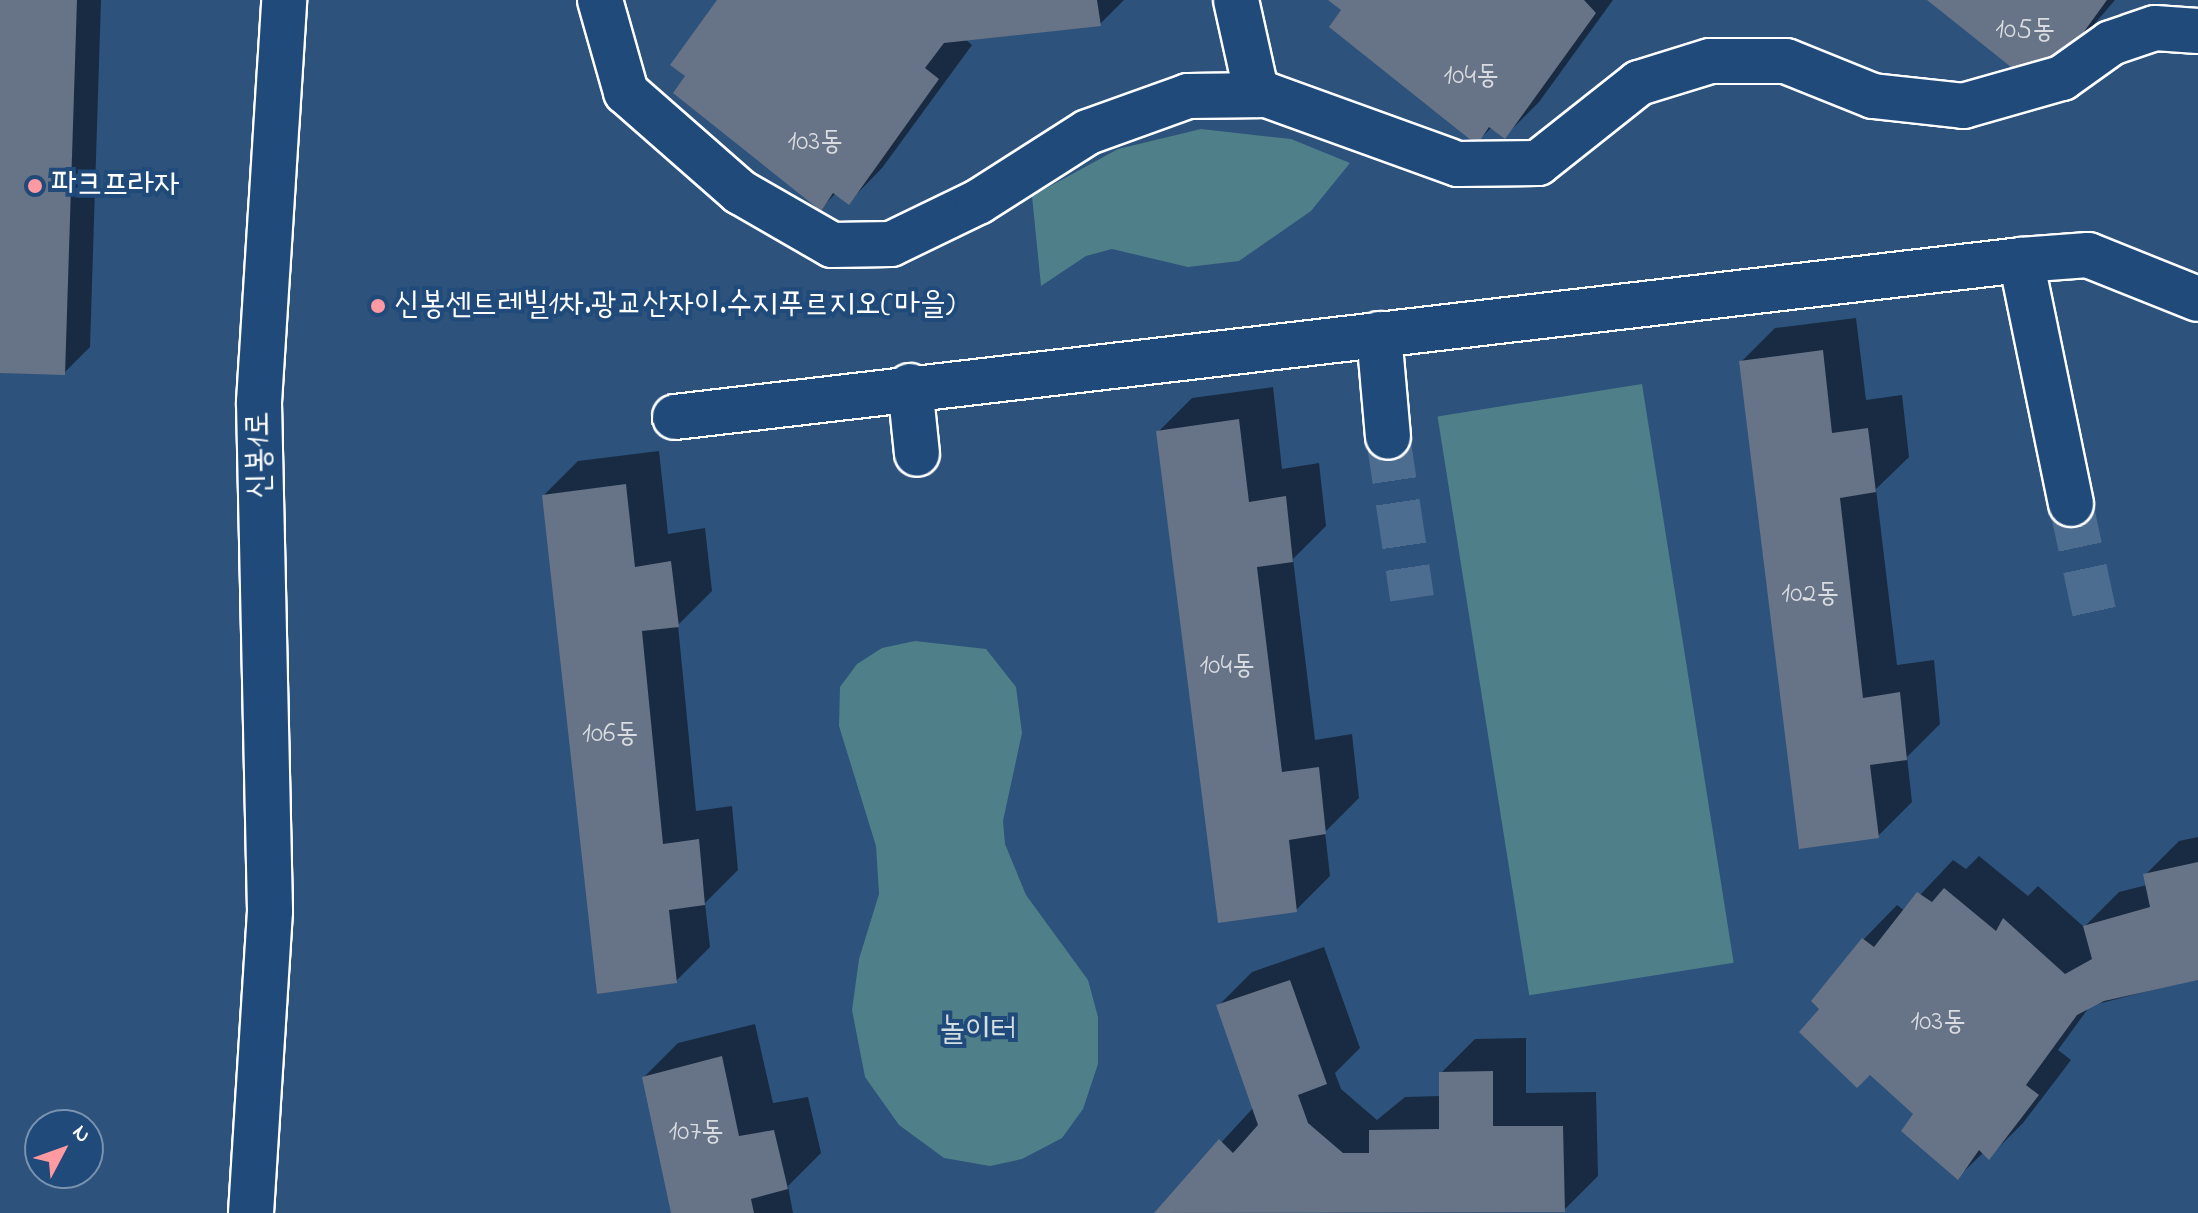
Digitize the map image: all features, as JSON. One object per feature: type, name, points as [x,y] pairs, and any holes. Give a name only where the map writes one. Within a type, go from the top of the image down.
[{"type":"street","name":"신봉1로","points":[[251,1213],[270,911],[259,402],[284,0]]},
{"type":"street","points":[[600,0],[626,92],[740,192],[832,245],[891,244],[978,202],[1088,132],[1188,96],[1257,95],[1458,164],[1538,163],[1639,83],[1710,61],[1786,61],[1873,96],[1963,106],[2062,78],[2111,43],[2155,28],[2198,31]]},
{"type":"street","points":[[1236,0],[1257,95]]},
{"type":"street","points":[[675,417],[910,386],[2021,260],[2088,255],[2198,299]]},
{"type":"street","points":[[2021,260],[2071,504]]},
{"type":"street","points":[[1379,334],[1388,437]]},
{"type":"street","points":[[910,386],[917,454]]},
{"type":"green space","points":[[1201,129],[1291,139],[1350,163],[1311,211],[1239,261],[1188,267],[1112,249],[1086,256],[1041,286],[1032,196],[1118,149]]},
{"type":"green space","points":[[1642,384],[1734,963],[1529,995],[1438,416]]},
{"type":"green space","name":"놀이터","points":[[915,641],[986,649],[1016,687],[1022,733],[1003,821],[1005,844],[1026,895],[1088,980],[1098,1017],[1098,1064],[1083,1109],[1062,1138],[1022,1159],[990,1166],[944,1158],[899,1125],[865,1077],[852,1010],[859,959],[879,894],[876,846],[839,726],[840,687],[857,664],[882,648]]},
{"type":"building","name":"파크프라자","points":[[0,0],[77,0],[65,375],[0,373]]},
{"type":"building","points":[[717,0],[1097,0],[1101,26],[944,43],[925,68],[939,79],[849,205],[833,193],[821,211],[673,93],[685,76],[670,65]]},
{"type":"building","points":[[1328,0],[1584,0],[1596,13],[1505,139],[1489,127],[1477,145],[1329,27],[1341,10]]},
{"type":"building","points":[[1927,0],[2107,0],[2054,73],[2026,79]]},
{"type":"building","points":[[1823,350],[1832,433],[1868,428],[1876,492],[1840,498],[1863,698],[1900,692],[1907,760],[1870,765],[1879,838],[1799,849],[1739,361]]},
{"type":"building","points":[[1239,419],[1249,502],[1286,496],[1293,562],[1257,567],[1282,772],[1319,767],[1326,834],[1289,840],[1297,912],[1218,923],[1156,431]]},
{"type":"building","points":[[626,484],[635,567],[671,561],[679,627],[642,631],[663,844],[699,839],[705,905],[669,910],[677,983],[597,994],[542,495]]},
{"type":"building","points":[[2198,862],[2198,980],[2104,1001],[2077,1015],[2026,1085],[2039,1095],[1989,1160],[1979,1150],[1958,1180],[1901,1131],[1913,1114],[1870,1075],[1857,1088],[1799,1032],[1819,1009],[1811,1001],[1862,938],[1874,947],[1917,892],[1932,902],[1944,888],[1996,931],[2003,918],[2065,974],[2092,959],[2083,926],[2150,907],[2143,874]]},
{"type":"building","points":[[1290,980],[1327,1084],[1298,1095],[1308,1123],[1343,1153],[1369,1153],[1369,1130],[1439,1129],[1439,1072],[1493,1071],[1493,1126],[1563,1126],[1565,1212],[1154,1213],[1219,1139],[1233,1153],[1258,1125],[1216,1005]]},
{"type":"building","points":[[722,1056],[739,1136],[774,1130],[788,1189],[751,1199],[754,1213],[671,1213],[642,1077]]},
{"type":"tunnel","points":[[1388,437],[1412,598]]},
{"type":"tunnel","points":[[2071,504],[2095,616]]},
{"type":"place","name":"파크프라자","points":[[35,186]]},
{"type":"place","name":"신봉센트레빌1차.광교산자이.수지푸르지오(마을)","points":[[378,306]]}]
